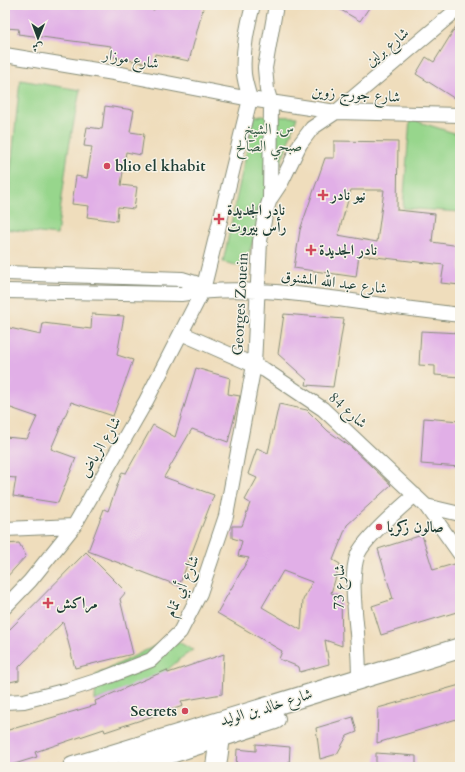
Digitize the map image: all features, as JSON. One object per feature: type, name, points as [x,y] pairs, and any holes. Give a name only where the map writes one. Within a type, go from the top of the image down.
[{"type":"main road","name":"شارع خالد بن الوليد","points":[[73,767],[460,648]]},
{"type":"main road","name":"شارع خالد بن الوليد","points":[[128,767],[359,691],[460,661]]},
{"type":"main road","points":[[216,767],[220,737]]},
{"type":"street","points":[[250,99],[244,76],[244,60],[248,25],[253,5]]},
{"type":"street","name":"Georges Zouein","points":[[270,199],[272,102],[267,90],[265,68],[276,5]]},
{"type":"street","name":"شارع برلين","points":[[336,112],[460,8]]},
{"type":"street","name":"شارع موزار","points":[[5,55],[126,75],[250,99]]},
{"type":"street","name":"شارع جورج زوين","points":[[250,99],[336,112],[460,115]]},
{"type":"street","name":"شارع الرياض","points":[[5,607],[30,581],[74,526],[146,401],[180,332],[204,290],[250,99]]},
{"type":"street","name":"Georges Zouein","points":[[254,365],[260,241],[266,211],[270,199],[282,181],[306,135],[312,128],[336,112]]},
{"type":"street","name":"شارع عبد الله المشنوق","points":[[5,273],[182,279],[195,283],[204,290]]},
{"type":"street","name":"شارع عبد الله المشنوق","points":[[5,291],[181,294],[204,290],[257,290],[296,293],[460,315]]},
{"type":"street","name":"شارع 84","points":[[180,332],[275,375],[323,409],[426,506],[460,554]]},
{"type":"street","name":"شارع أبي تمام","points":[[5,702],[24,701],[70,689],[102,679],[151,660],[180,632],[200,593],[226,516],[254,365]]},
{"type":"street","name":"شارع 73","points":[[359,679],[354,602],[358,553],[364,544],[389,518],[415,495]]},
{"type":"street","points":[[426,506],[460,514]]},
{"type":"street","points":[[5,529],[74,526]]},
{"type":"green space","points":[[20,80],[80,90],[68,152],[57,235],[5,229]]},
{"type":"green space","name":"س. الشيخ صبحي الصالح","points":[[254,116],[297,117],[244,267],[223,262]]},
{"type":"green space","points":[[410,119],[460,135],[460,212],[403,208]]},
{"type":"green space","points":[[171,638],[193,650],[164,673],[95,701],[96,675]]},
{"type":"building","points":[[5,5],[95,5],[117,8],[118,5],[133,5],[154,10],[154,5],[204,5],[189,61],[155,54],[153,65],[109,56],[111,46],[18,34],[19,29],[5,28]]},
{"type":"building","points":[[332,5],[371,5],[360,21]]},
{"type":"building","points":[[460,20],[460,102],[416,74],[426,57],[434,62]]},
{"type":"building","name":"blio el khabit","points":[[105,106],[134,110],[130,132],[144,134],[141,155],[126,152],[121,185],[137,187],[134,209],[118,207],[117,221],[87,217],[89,206],[72,204],[76,176],[87,178],[92,147],[84,146],[87,127],[102,129]]},
{"type":"building","points":[[334,141],[398,142],[397,210],[435,214],[432,242],[460,246],[460,285],[441,283],[444,265],[359,255],[356,277],[294,268],[300,230],[325,158],[334,158]],"holes":[[[351,190],[384,190],[377,242],[338,235]]]},
{"type":"building","points":[[92,314],[124,316],[117,355],[133,360],[113,416],[71,402],[51,449],[76,458],[58,503],[13,496],[16,478],[5,477],[5,437],[27,439],[37,417],[5,406],[5,327],[41,335],[43,323],[91,329]]},
{"type":"building","points":[[284,314],[344,319],[333,387],[306,385],[307,380],[278,354]]},
{"type":"building","points":[[421,331],[460,333],[460,377],[435,375],[435,366],[419,365]]},
{"type":"building","points":[[196,368],[230,378],[228,394],[240,396],[228,442],[192,429],[164,477],[214,495],[179,586],[88,551],[104,509],[108,511],[122,472],[126,473],[153,425],[175,437]]},
{"type":"building","points":[[279,404],[307,410],[328,431],[351,447],[391,485],[347,525],[333,560],[340,564],[331,593],[341,596],[342,646],[325,640],[329,664],[300,672],[299,667],[279,659],[282,651],[217,613],[249,558],[238,556],[242,541],[232,538],[232,526],[242,526],[250,503],[245,500],[257,478],[248,474],[257,448],[268,453]],"holes":[[[283,571],[312,582],[303,600],[301,630],[262,607]]]},
{"type":"building","points":[[424,418],[460,421],[460,467],[421,464]]},
{"type":"building","points":[[422,535],[433,570],[454,564],[457,573],[460,572],[460,611],[381,635],[372,606],[393,599],[378,549]]},
{"type":"building","points":[[19,543],[26,556],[5,579],[5,544]]},
{"type":"building","points":[[86,552],[126,592],[120,599],[133,654],[75,668],[63,622],[19,667],[19,680],[5,683],[5,634]]},
{"type":"building","points":[[224,654],[222,694],[181,701],[183,706],[105,732],[104,729],[35,752],[37,757],[5,767],[5,731],[96,705],[95,701],[167,670],[168,673]]},
{"type":"building","points":[[460,685],[460,718],[377,743],[378,708]]},
{"type":"building","points":[[353,717],[357,732],[347,736],[337,754],[320,759],[316,728]]},
{"type":"building","points":[[256,744],[290,747],[289,767],[236,767],[237,749],[256,751]]},
{"type":"building","points":[[376,753],[416,756],[416,767],[376,767]]},
{"type":"place","name":"blio el khabit","points":[[107,166]]},
{"type":"place","name":"نيو نادر","points":[[323,195]]},
{"type":"place","name":"نادر الجديدة رأس بيروت","points":[[219,219]]},
{"type":"place","name":"نادر الجديدة","points":[[311,250]]},
{"type":"place","name":"صالون زكريا","points":[[379,527]]},
{"type":"place","name":"مراكش","points":[[48,603]]},
{"type":"place","name":"Secrets","points":[[185,711]]}]
